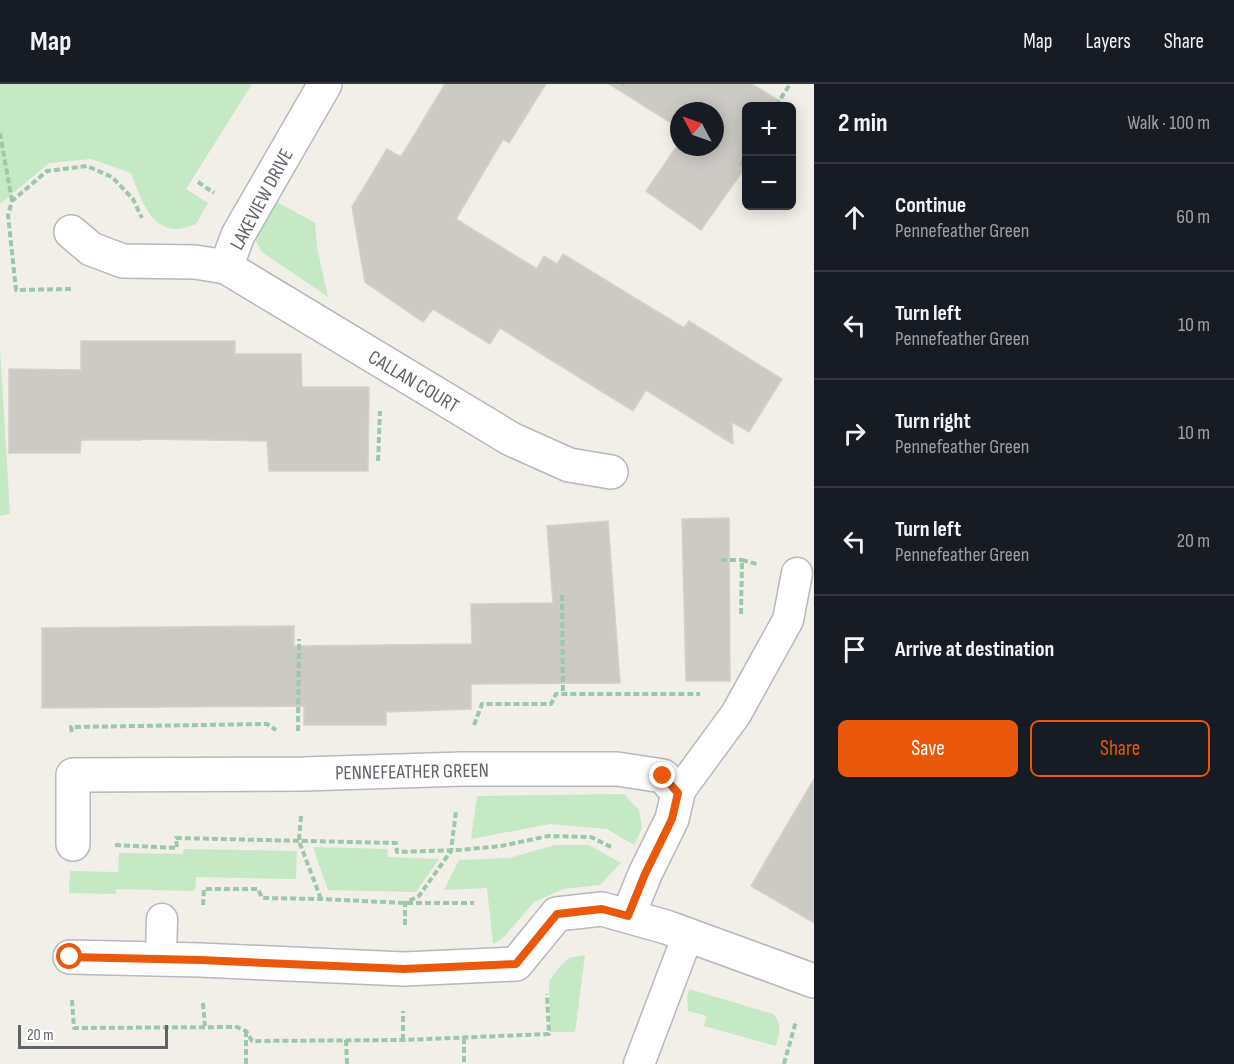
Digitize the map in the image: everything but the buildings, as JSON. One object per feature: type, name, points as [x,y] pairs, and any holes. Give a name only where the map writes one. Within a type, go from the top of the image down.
[{"type":"street","name":"LAKEVIEW DRIVE","points":[[72,232],[91,249],[123,261],[195,262],[226,267],[238,235],[325,84]]},
{"type":"street","name":"CALLAN COURT","points":[[226,267],[511,440],[569,465],[611,472]]},
{"type":"street","name":"PENNEFEATHER GREEN","points":[[73,775],[617,769],[663,776],[678,793]]},
{"type":"street","points":[[73,775],[73,843]]},
{"type":"street","points":[[628,916],[649,865],[672,819],[678,793]]},
{"type":"street","points":[[70,957],[404,969],[516,964],[557,914],[602,909],[666,927],[814,981]]},
{"type":"lane","points":[[678,793],[736,714],[788,620],[797,573]]},
{"type":"lane","points":[[161,959],[162,919]]},
{"type":"lane","points":[[639,1064],[688,935]]},
{"type":"path","points":[[779,102],[790,84]]},
{"type":"path","points":[[0,133],[12,201]]},
{"type":"path","points":[[721,560],[742,560],[797,573]]},
{"type":"path","points":[[741,615],[742,560]]},
{"type":"path","points":[[562,595],[563,693]]},
{"type":"path","points":[[298,732],[299,639]]},
{"type":"path","points":[[403,1040],[405,903],[419,896],[450,851],[467,741],[482,704],[551,704],[556,694],[563,693],[711,694]]},
{"type":"path","points":[[73,775],[71,727],[267,724],[284,737]]},
{"type":"path","points":[[73,843],[177,848],[176,838],[396,843],[397,852],[450,851],[501,846],[548,836],[591,837],[649,865]]},
{"type":"path","points":[[299,841],[321,899]]},
{"type":"path","points":[[70,957],[74,1028],[237,1027],[246,1031],[252,1041],[403,1040],[549,1034],[547,992]]},
{"type":"path","points":[[246,1031],[246,1064]]},
{"type":"path","points":[[464,1038],[464,1064]]},
{"type":"path","points":[[346,1040],[347,1064]]},
{"type":"green space","points":[[0,84],[252,84],[186,189],[208,203],[196,224],[177,229],[159,224],[153,217],[142,200],[131,173],[91,159],[49,163],[0,204]]},
{"type":"green space","points":[[270,198],[315,223],[317,247],[328,297],[262,252],[255,239],[257,223]]},
{"type":"green space","points":[[0,348],[10,514],[0,516]]},
{"type":"green space","points":[[624,794],[639,810],[642,828],[634,845],[607,829],[550,824],[471,839],[477,796]]},
{"type":"green space","points":[[555,845],[589,845],[621,863],[600,885],[563,889],[534,902],[504,937],[493,944],[487,888],[444,890],[459,860],[509,858]]},
{"type":"green space","points":[[313,847],[387,849],[388,857],[439,859],[416,892],[328,890]]},
{"type":"green space","points":[[184,849],[297,851],[296,879],[196,877],[195,891],[116,889],[116,894],[69,893],[70,871],[118,872],[119,853],[183,854]]},
{"type":"green space","points":[[585,955],[575,1032],[550,1032],[549,981],[569,958]]},
{"type":"green space","points":[[689,989],[773,1014],[779,1025],[776,1046],[704,1026],[707,1016],[688,1011]]},
{"type":"route","points":[[70,957],[404,969],[516,964],[557,914],[602,909],[628,916],[645,874],[672,819],[678,793],[663,776]]}]
